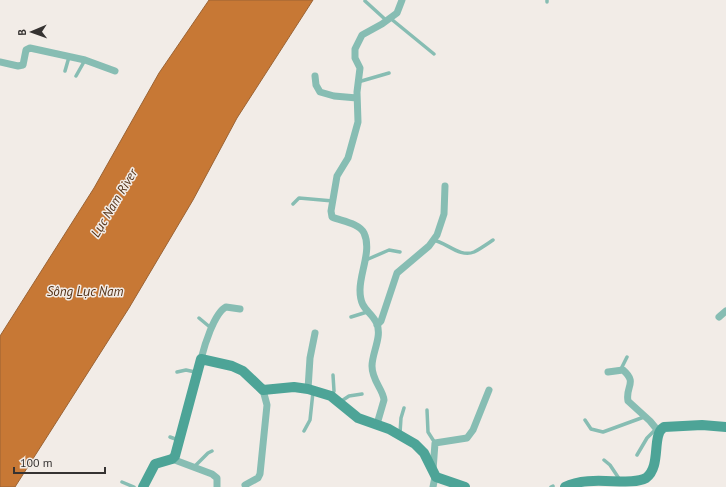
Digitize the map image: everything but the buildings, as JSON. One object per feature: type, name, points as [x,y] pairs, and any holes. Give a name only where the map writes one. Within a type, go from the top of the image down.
[{"type":"street","points":[[377,424],[384,400],[372,372],[377,340],[377,325],[367,312],[362,302],[360,290],[366,246],[363,232],[359,228],[332,217],[337,176],[348,158],[358,122],[357,98],[360,68],[355,58],[355,49],[362,35],[389,20],[397,13],[402,0]]},
{"type":"street","points":[[0,62],[18,66],[22,65],[26,50],[30,48],[85,60],[115,71]]},
{"type":"street","points":[[315,76],[316,85],[320,92],[334,96],[357,98]]},
{"type":"street","points":[[377,325],[381,321],[397,273],[433,240],[441,226],[444,214],[445,186]]},
{"type":"street","points":[[143,487],[155,464],[172,459],[175,456],[181,440],[201,359],[218,315],[223,309],[240,309]]},
{"type":"street","points":[[719,317],[726,311]]},
{"type":"street","points":[[311,389],[310,358],[315,333]]},
{"type":"street","points":[[201,359],[232,366],[243,371],[263,390],[266,410],[260,474],[258,478],[245,485]]},
{"type":"street","points":[[565,487],[585,481],[640,481],[652,472],[656,459],[657,431],[646,417],[628,401],[627,392],[631,379],[625,371],[621,369],[608,372]]},
{"type":"street","points":[[263,390],[294,387],[311,389],[336,399],[358,418],[377,424],[416,444],[424,453],[434,473],[465,487]]},
{"type":"street","points":[[433,487],[435,443],[467,438],[473,430],[489,390]]},
{"type":"street","points":[[657,431],[664,427],[702,425],[726,427]]},
{"type":"street","points":[[172,459],[216,476],[217,487]]},
{"type":"lane","points":[[365,1],[434,54]]},
{"type":"lane","points":[[65,71],[69,57]]},
{"type":"lane","points":[[76,76],[85,60]]},
{"type":"lane","points":[[358,82],[389,73]]},
{"type":"lane","points":[[292,204],[299,198],[333,202]]},
{"type":"lane","points":[[433,240],[441,242],[460,252],[467,253],[473,252],[493,240]]},
{"type":"lane","points":[[365,260],[389,250],[400,252]]},
{"type":"lane","points":[[351,317],[367,312]]},
{"type":"lane","points":[[199,318],[212,329]]},
{"type":"lane","points":[[621,369],[627,358]]},
{"type":"lane","points":[[177,372],[186,370],[197,373]]},
{"type":"lane","points":[[333,375],[336,399],[362,394]]},
{"type":"lane","points":[[304,431],[310,420],[311,389]]},
{"type":"lane","points":[[399,434],[404,408]]},
{"type":"lane","points":[[427,410],[428,432],[435,443]]},
{"type":"lane","points":[[586,420],[591,429],[603,432],[646,417]]},
{"type":"lane","points":[[637,455],[647,438],[657,431]]},
{"type":"lane","points":[[170,437],[181,440]]},
{"type":"lane","points":[[194,467],[212,451]]},
{"type":"lane","points":[[604,460],[610,465],[622,482]]},
{"type":"lane","points":[[122,482],[134,487]]},
{"type":"water","name":"Sông Lục Nam","points":[[209,0],[313,0],[237,118],[193,200],[129,308],[15,487],[0,487],[0,336],[94,188],[159,73]]},
{"type":"water label","name":"Lục Nam River","points":[[114,203]]}]
